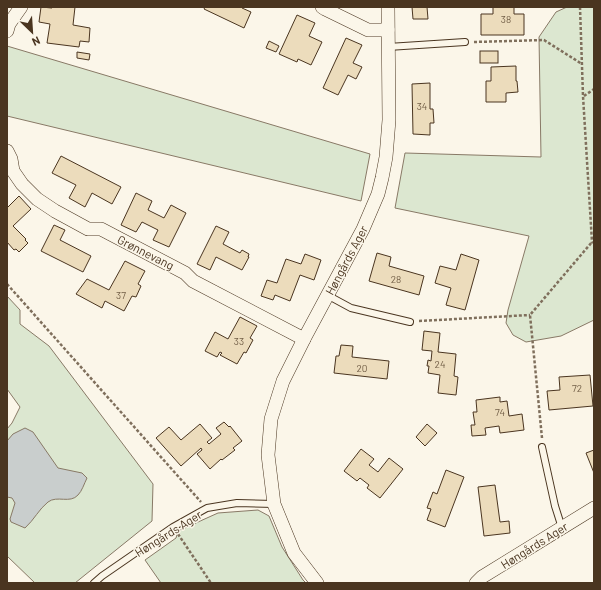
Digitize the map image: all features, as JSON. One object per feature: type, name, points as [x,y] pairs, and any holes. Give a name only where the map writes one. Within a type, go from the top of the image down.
[{"type":"street","points":[[7,31],[9,24],[21,7]]},
{"type":"street","points":[[322,7],[368,30],[388,30]]},
{"type":"street","name":"Høngårds Ager","points":[[317,583],[294,553],[274,504],[268,455],[271,419],[283,381],[304,338],[364,229],[378,194],[386,157],[389,120],[388,7]]},
{"type":"street","name":"Grønnevang","points":[[7,151],[11,159],[13,171],[22,184],[37,199],[55,211],[88,229],[101,229],[185,273],[193,281],[304,338]]},
{"type":"street","name":"Høngårds Ager","points":[[476,583],[482,577],[594,508]]},
{"type":"lane","points":[[388,47],[465,42]]},
{"type":"lane","points":[[328,295],[351,308],[410,322]]},
{"type":"lane","points":[[542,447],[555,506],[562,528]]},
{"type":"lane","name":"Høngårds Ager","points":[[94,583],[173,527],[207,508],[237,503],[274,504]]},
{"type":"path","points":[[410,322],[530,315],[593,242],[583,96],[580,7]]},
{"type":"path","points":[[465,42],[544,40],[582,64]]},
{"type":"path","points":[[583,96],[594,89]]},
{"type":"path","points":[[7,284],[207,508]]},
{"type":"path","points":[[530,315],[542,447]]},
{"type":"path","points":[[173,527],[211,583]]},
{"type":"green space","points":[[567,7],[594,7],[594,320],[561,336],[526,342],[513,335],[506,323],[508,310],[529,236],[395,208],[405,153],[541,157],[539,37],[556,12]]},
{"type":"green space","points":[[7,46],[370,154],[361,201],[7,116]]},
{"type":"green space","points":[[7,296],[20,310],[20,324],[49,346],[153,484],[152,521],[75,583],[35,583],[7,556],[7,429],[12,423],[20,407],[7,389]]},
{"type":"green space","points":[[258,510],[269,516],[282,547],[306,583],[161,583],[145,560],[176,538],[178,531],[218,513]]},
{"type":"shaded area","points":[[25,428],[33,432],[58,468],[82,473],[87,478],[81,492],[75,498],[55,499],[48,502],[25,528],[11,522],[10,519],[15,503],[12,498],[7,497],[7,441],[13,434]]},
{"type":"building","points":[[41,7],[75,7],[73,25],[90,28],[89,42],[80,41],[79,47],[47,43],[50,24],[39,22]]},
{"type":"building","points":[[205,7],[242,7],[251,12],[244,28],[204,9]]},
{"type":"building","points":[[412,7],[427,7],[428,19],[413,19]]},
{"type":"building","points":[[493,7],[514,7],[514,14],[524,14],[524,35],[481,35],[481,14],[493,14]]},
{"type":"building","points":[[297,15],[315,23],[309,36],[322,42],[311,65],[298,59],[297,62],[279,54]]},
{"type":"building","points":[[346,38],[362,45],[353,63],[362,67],[356,79],[348,75],[338,95],[323,88]]},
{"type":"building","points":[[269,41],[279,46],[276,52],[266,48]]},
{"type":"building","points":[[480,51],[498,51],[498,63],[480,63]]},
{"type":"building","points":[[77,52],[90,54],[89,60],[77,58]]},
{"type":"building","points":[[516,66],[518,92],[506,93],[506,102],[486,102],[486,81],[491,81],[491,67]]},
{"type":"building","points":[[430,83],[430,109],[433,109],[434,123],[430,123],[430,135],[413,134],[412,84]]},
{"type":"building","points":[[61,156],[121,187],[112,204],[92,193],[85,207],[69,198],[76,185],[52,173]]},
{"type":"building","points":[[136,193],[152,201],[148,210],[164,218],[171,205],[186,213],[169,247],[153,240],[158,230],[142,222],[136,232],[121,225]]},
{"type":"building","points":[[19,196],[31,209],[13,226],[28,243],[19,252],[16,249],[14,250],[7,242],[7,208]]},
{"type":"building","points":[[54,225],[65,230],[60,240],[91,256],[83,272],[41,251]]},
{"type":"building","points":[[216,226],[229,232],[223,244],[240,253],[242,250],[249,254],[249,257],[242,270],[216,257],[210,270],[197,264]]},
{"type":"building","points":[[377,253],[391,257],[389,266],[424,276],[419,295],[369,281]]},
{"type":"building","points":[[305,254],[321,260],[314,280],[300,275],[290,301],[275,295],[273,300],[261,296],[267,280],[277,283],[286,259],[301,264]]},
{"type":"building","points":[[461,254],[479,260],[465,310],[446,305],[451,288],[435,283],[440,266],[456,270]]},
{"type":"building","points":[[125,261],[145,271],[138,284],[141,286],[136,297],[132,296],[124,311],[105,301],[102,308],[76,294],[87,279],[109,290]]},
{"type":"building","points":[[240,317],[257,326],[250,338],[253,340],[246,353],[244,352],[237,364],[220,355],[222,353],[220,352],[217,357],[205,351],[215,332],[228,339]]},
{"type":"building","points":[[424,331],[440,333],[438,352],[456,354],[454,376],[458,377],[456,395],[438,393],[440,375],[428,373],[428,360],[431,361],[432,351],[422,350]]},
{"type":"building","points":[[341,345],[353,346],[352,357],[389,361],[387,379],[334,373],[336,356],[339,356]]},
{"type":"building","points":[[590,375],[593,406],[549,410],[547,391],[560,390],[559,377]]},
{"type":"building","points":[[500,397],[500,402],[507,401],[509,416],[522,414],[524,430],[500,433],[499,426],[485,428],[486,435],[472,436],[471,425],[475,425],[473,412],[477,412],[476,400]]},
{"type":"building","points":[[224,422],[229,427],[230,426],[242,441],[233,448],[235,450],[222,460],[221,459],[210,469],[197,454],[202,450],[201,448],[181,466],[156,438],[169,427],[181,440],[200,424],[212,438],[207,442],[209,444],[221,434],[216,428]]},
{"type":"building","points":[[427,424],[437,433],[425,446],[416,437]]},
{"type":"building","points":[[361,449],[374,459],[369,465],[378,472],[389,458],[403,469],[380,498],[367,488],[369,485],[360,478],[357,481],[344,471]]},
{"type":"building","points":[[594,450],[594,473],[586,453]]},
{"type":"building","points":[[446,470],[464,477],[445,527],[427,520],[431,509],[427,508],[433,492],[437,494]]},
{"type":"building","points":[[495,485],[500,522],[509,521],[510,533],[484,536],[478,487]]}]
